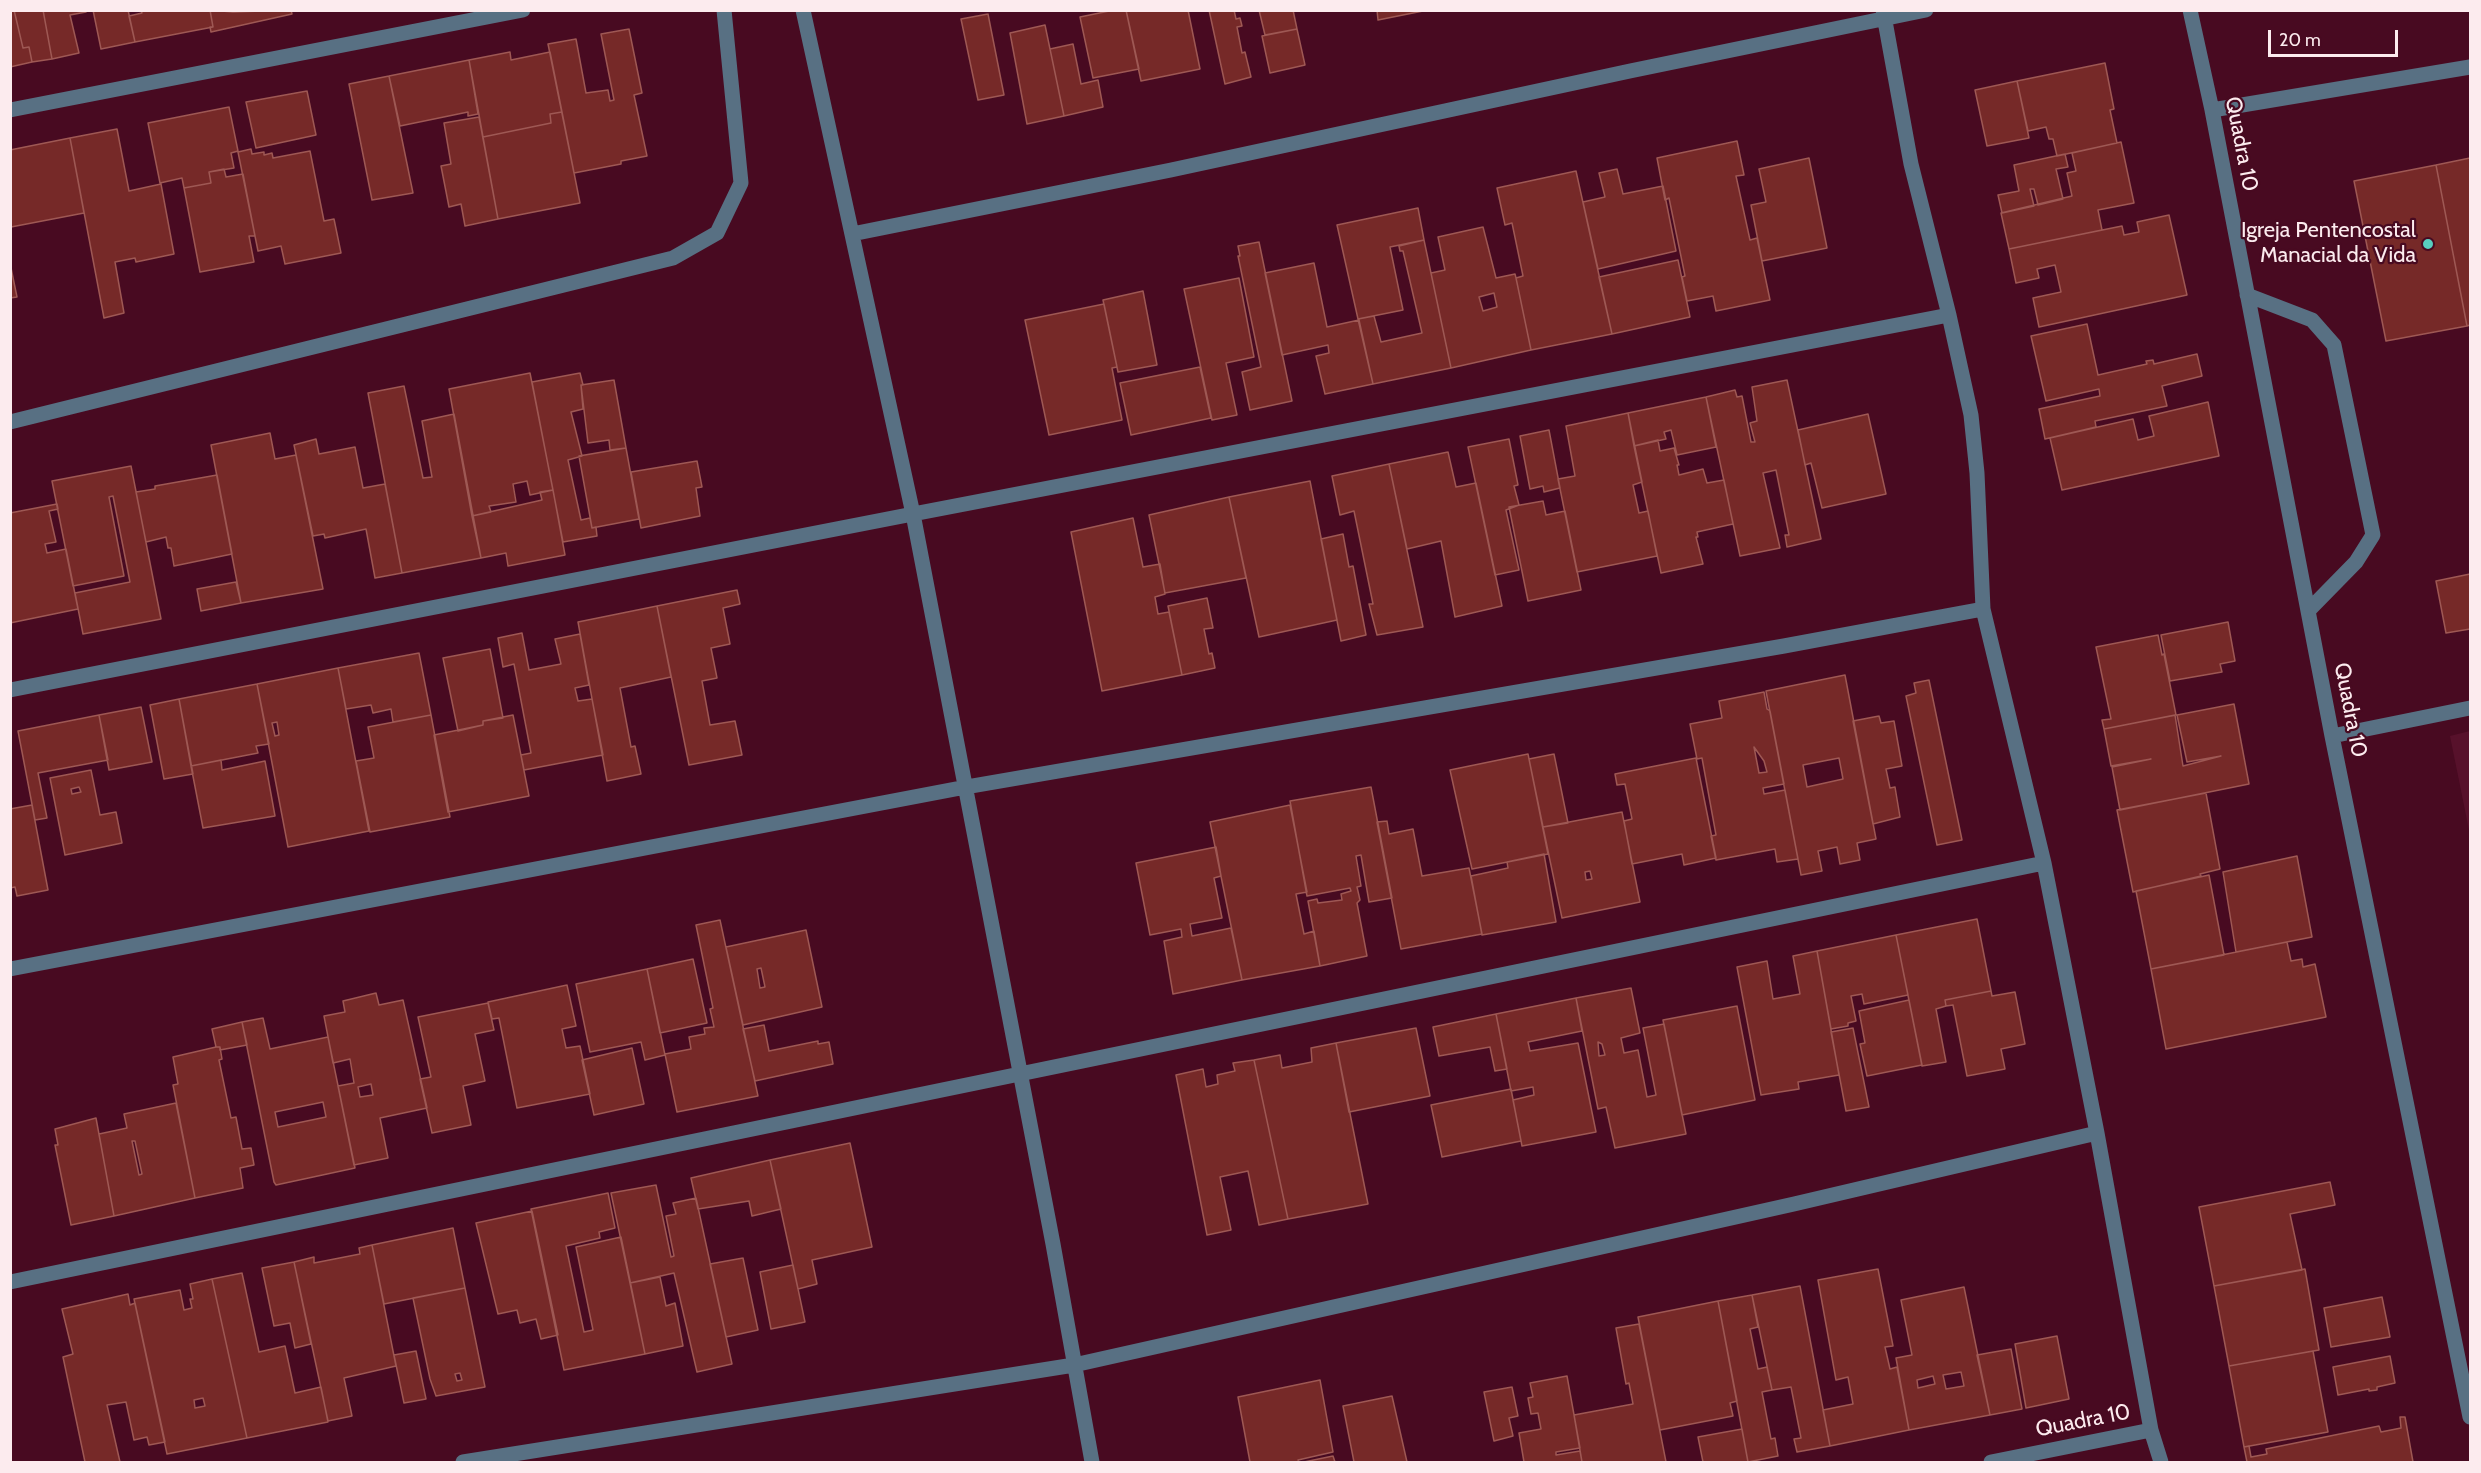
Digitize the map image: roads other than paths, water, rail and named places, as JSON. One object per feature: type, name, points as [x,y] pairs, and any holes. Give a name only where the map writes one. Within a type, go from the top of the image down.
[{"type":"street","points":[[10,110],[523,10]]},
{"type":"street","points":[[10,422],[673,258],[717,233],[741,183],[724,10]]},
{"type":"street","points":[[803,10],[913,514],[1021,1075],[1092,1462]]},
{"type":"street","points":[[852,234],[1171,170],[1883,15],[1926,10]]},
{"type":"street","name":"Quadra 10","points":[[2190,10],[2212,110],[2332,736],[2470,1417]]},
{"type":"street","points":[[1883,15],[1911,164],[1949,315],[1971,416],[1977,473],[1983,609],[2044,862],[2097,1133],[2151,1430]]},
{"type":"street","points":[[2212,110],[2470,67]]},
{"type":"street","points":[[2247,295],[2312,320],[2334,345],[2373,536],[2356,562],[2308,611]]},
{"type":"street","points":[[10,690],[1949,315]]},
{"type":"street","points":[[10,969],[966,787],[1773,648],[1983,609]]},
{"type":"street","points":[[2332,736],[2470,708]]},
{"type":"street","points":[[10,1282],[2044,862]]},
{"type":"street","points":[[463,1462],[1074,1365],[1794,1204],[2097,1133]]},
{"type":"street","name":"Quadra 10","points":[[1991,1462],[2151,1430],[2161,1462]]},
{"type":"place","name":"Igreja Pentencostal Manacial da Vida","points":[[2428,244]]}]
